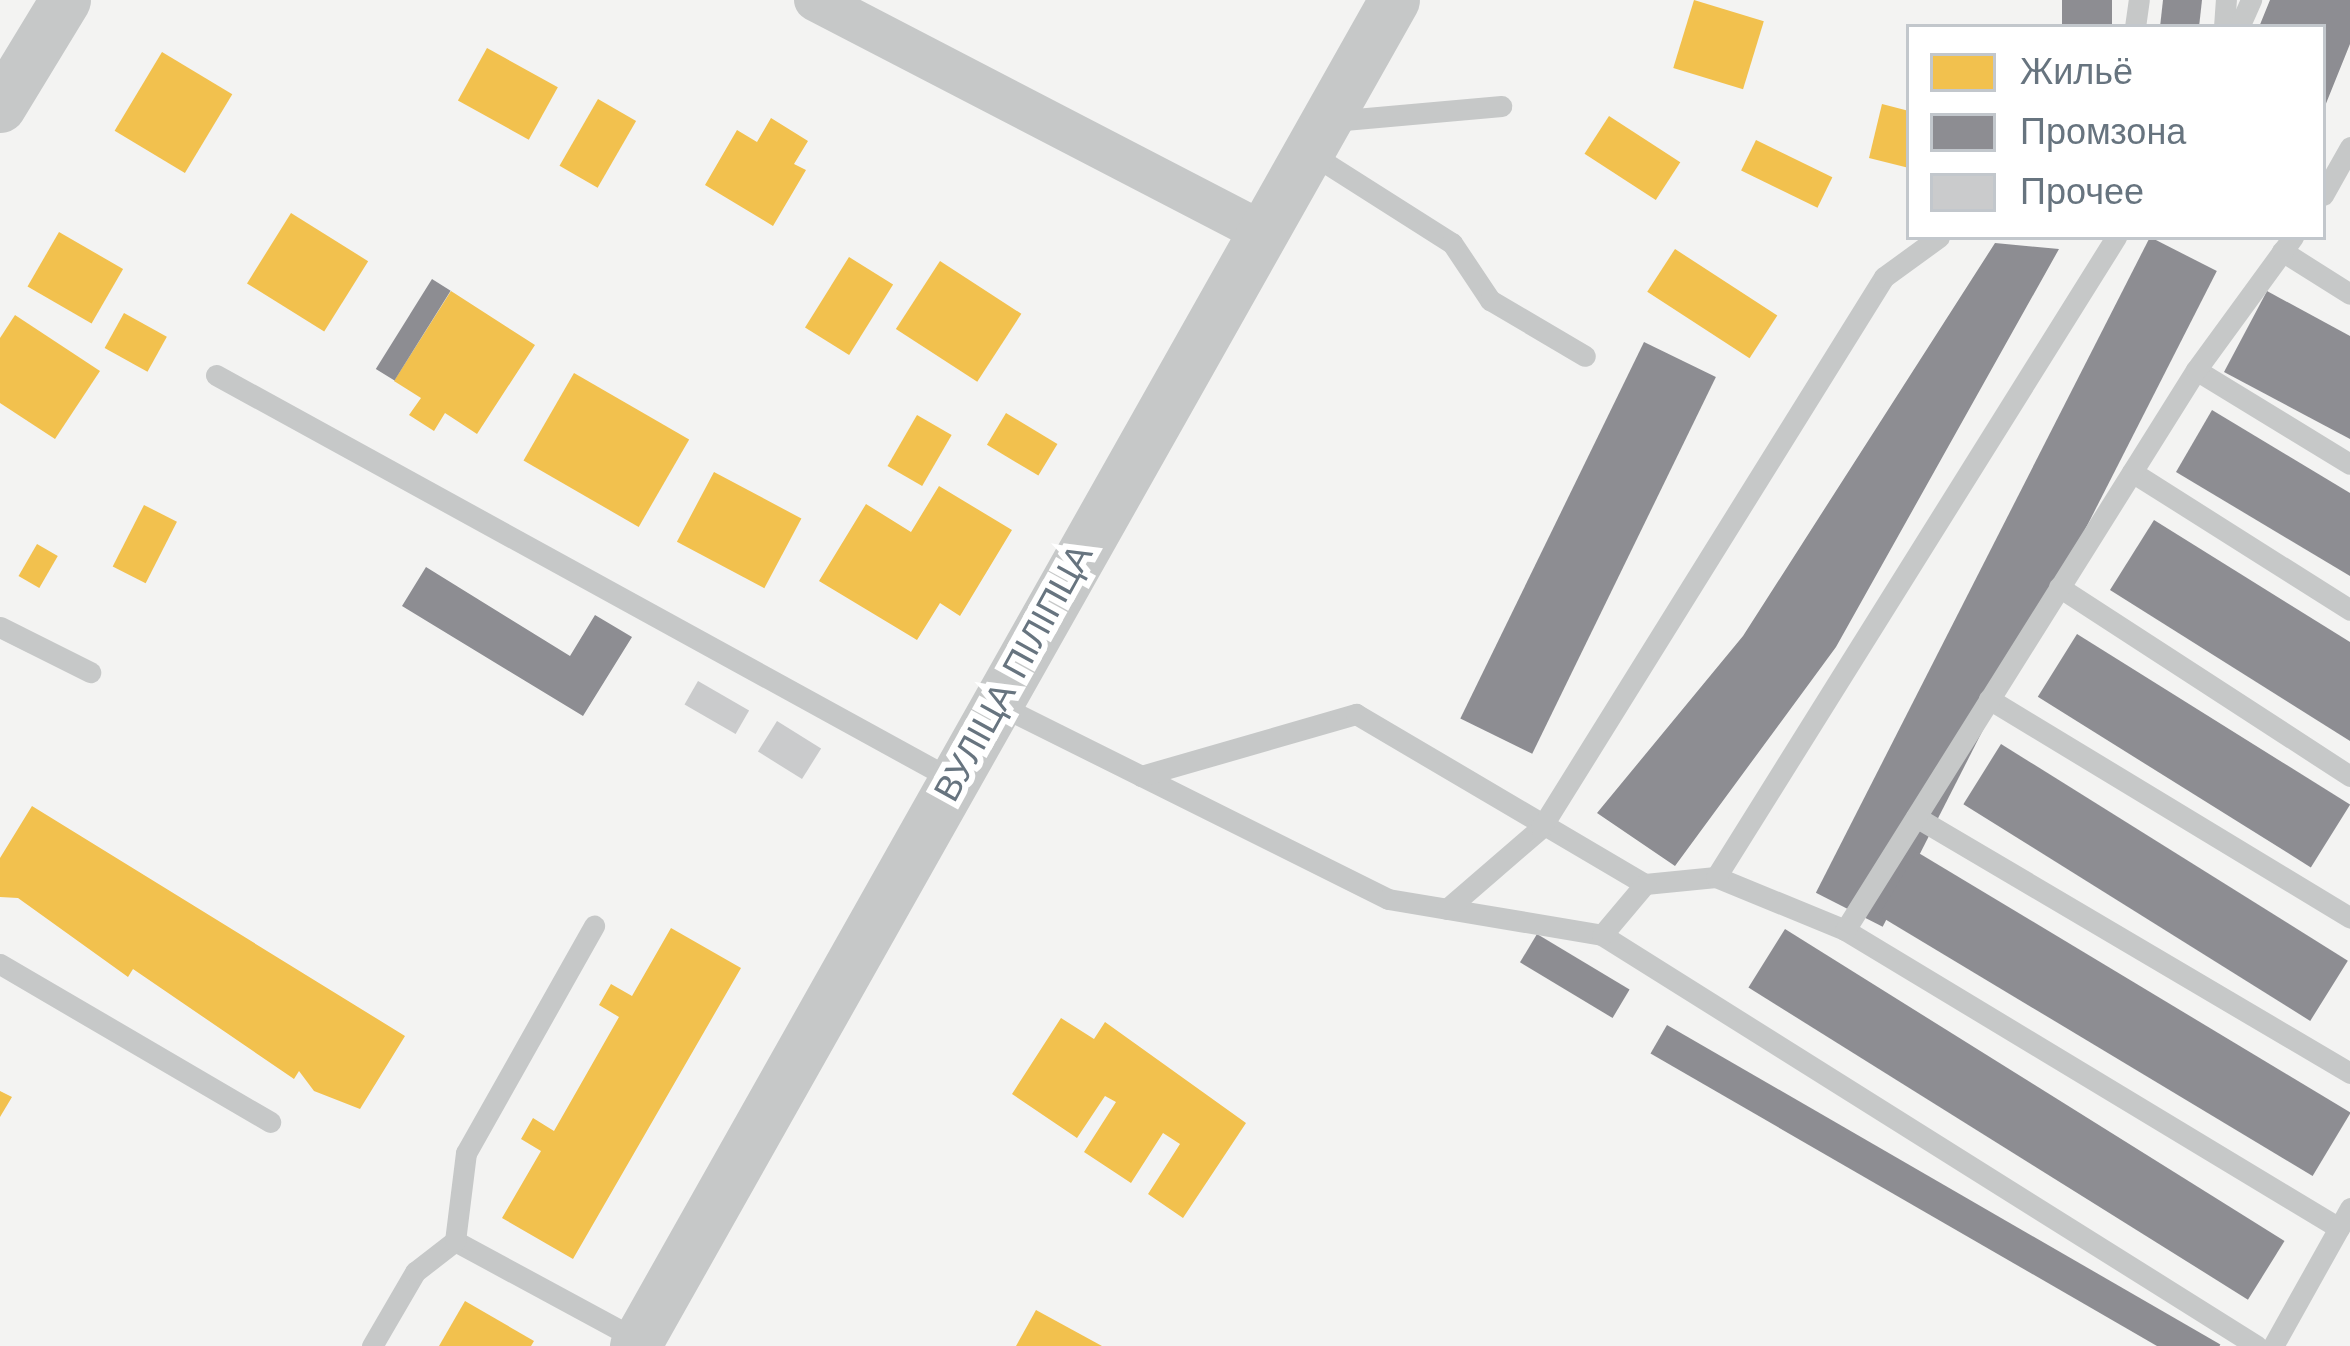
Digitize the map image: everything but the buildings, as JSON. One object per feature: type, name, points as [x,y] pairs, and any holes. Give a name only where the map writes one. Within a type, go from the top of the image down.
[{"type":"street","points":[[0,106],[64,0]]},
{"type":"street","points":[[815,0],[1264,233]]},
{"type":"street","name":"ВУЛІЦА ПІЛІПЦА","points":[[637,1343],[1394,0]]},
{"type":"lane","points":[[1318,137],[1501,106]]},
{"type":"lane","points":[[1318,137],[1452,243],[1490,300],[1585,356]]},
{"type":"lane","points":[[2336,187],[2350,147]]},
{"type":"lane","points":[[1447,909],[1541,828],[1884,277],[1936,240]]},
{"type":"lane","points":[[1716,877],[2114,240]]},
{"type":"lane","points":[[1845,929],[2196,370],[2288,244],[2350,294]]},
{"type":"lane","points":[[2196,370],[2350,464]]},
{"type":"lane","points":[[216,375],[955,782]]},
{"type":"lane","points":[[2132,472],[2350,610]]},
{"type":"lane","points":[[2060,587],[2350,776]]},
{"type":"lane","points":[[0,627],[90,672]]},
{"type":"lane","points":[[1989,699],[2350,919]]},
{"type":"lane","points":[[994,703],[1388,899],[1602,935],[2257,1346]]},
{"type":"lane","points":[[1141,776],[1356,714],[1541,828],[1645,884],[1716,877],[1845,929],[2344,1218],[2273,1346]]},
{"type":"lane","points":[[1916,817],[2350,1073]]},
{"type":"lane","points":[[1602,935],[1645,884]]},
{"type":"lane","points":[[372,1346],[415,1272],[455,1240],[466,1154],[594,926]]},
{"type":"lane","points":[[0,964],[270,1122]]},
{"type":"lane","points":[[455,1240],[637,1343]]}]
